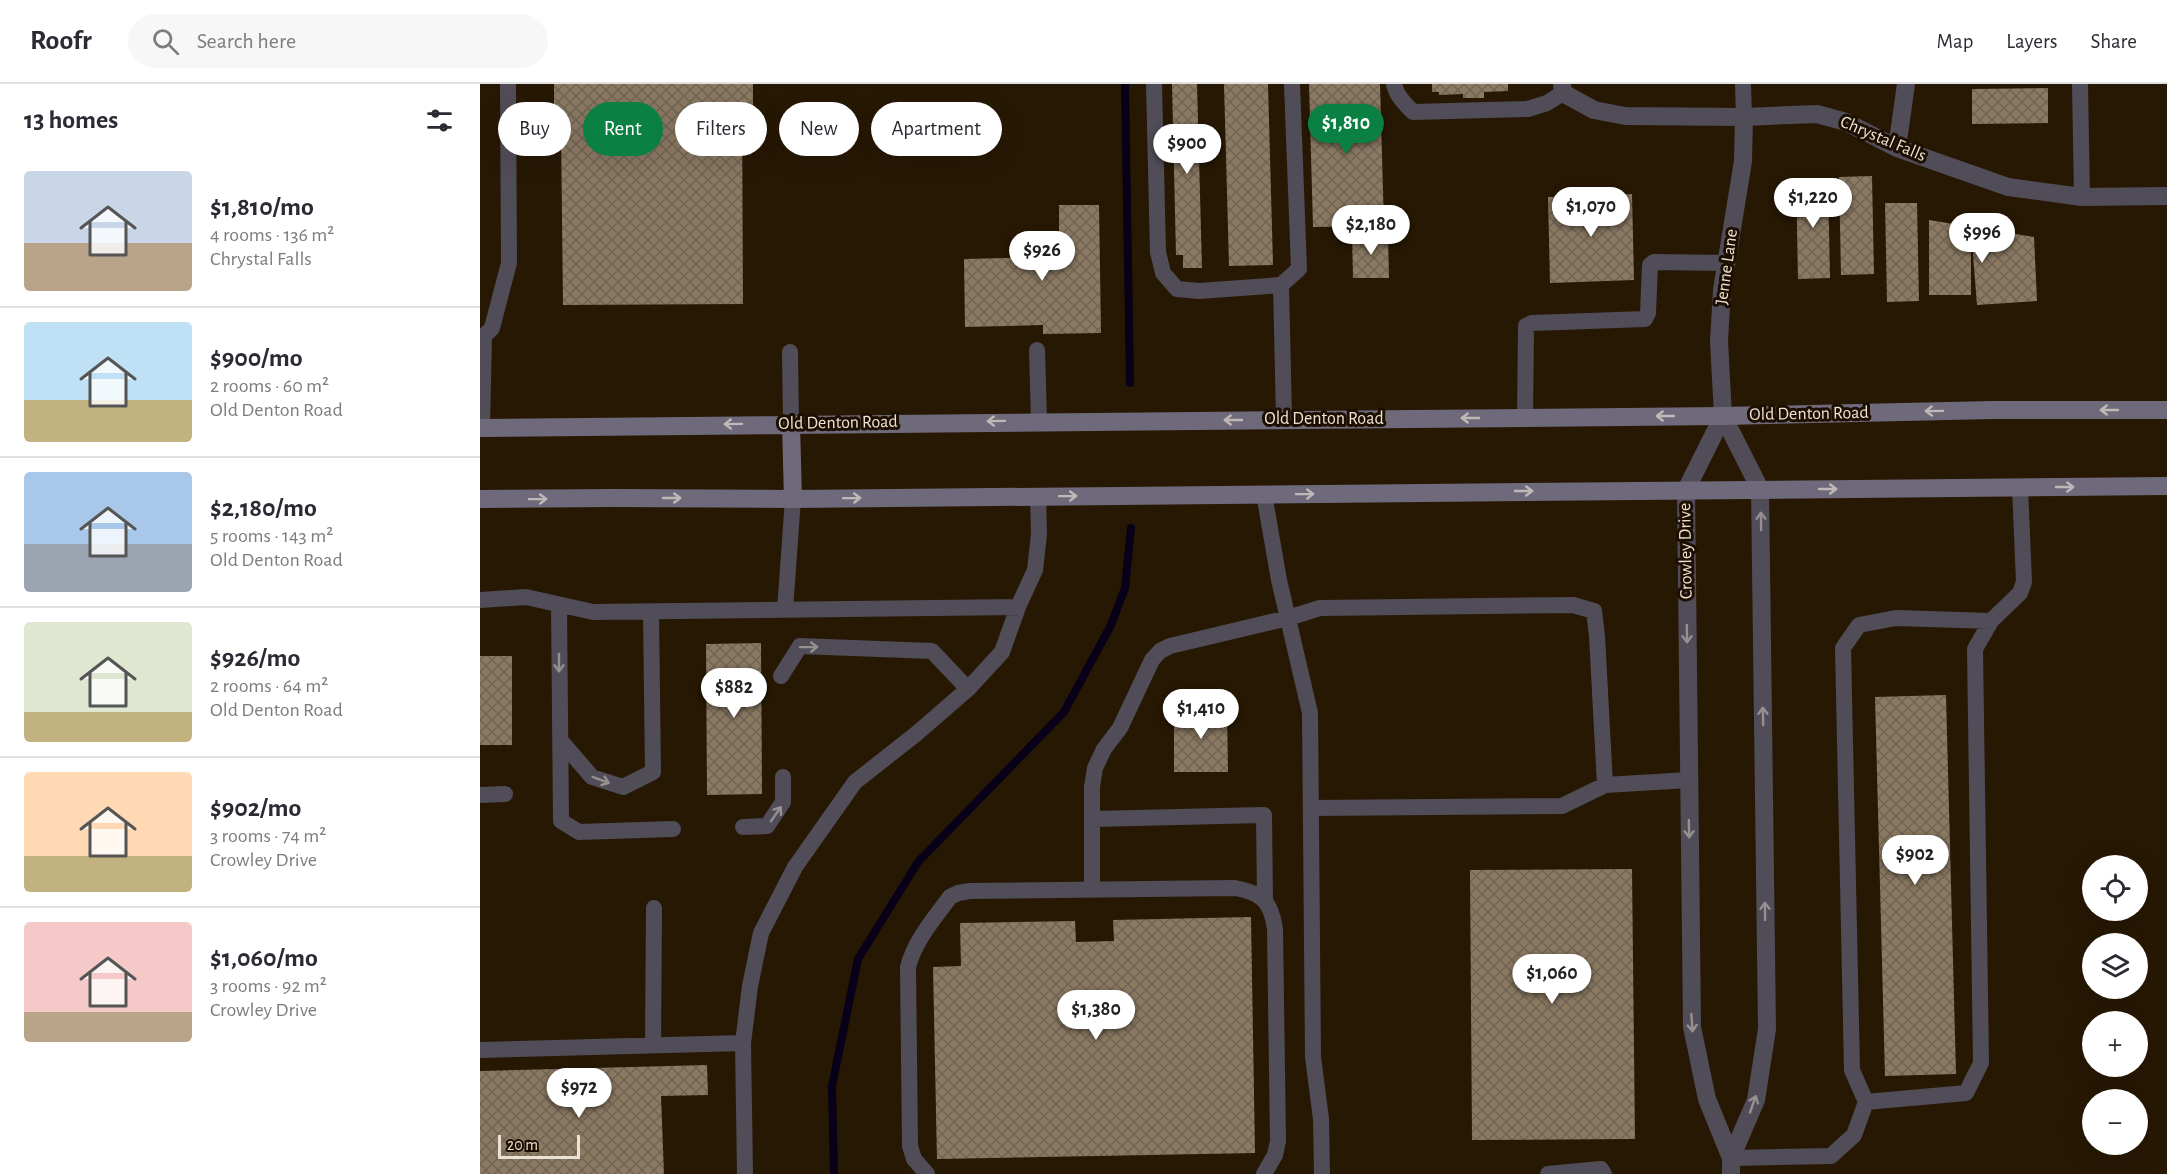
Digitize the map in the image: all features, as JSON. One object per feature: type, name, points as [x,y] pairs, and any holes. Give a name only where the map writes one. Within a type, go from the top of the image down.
[{"type":"main road","name":"Old Denton Road","points":[[481,428],[1723,416],[1981,410],[2167,410]]},
{"type":"main road","points":[[791,424],[793,499]]},
{"type":"main road","points":[[480,499],[793,499],[2167,486]]},
{"type":"street","points":[[1897,148],[1906,84]]},
{"type":"street","name":"Chrystal Falls","points":[[1562,89],[1594,110],[1625,116],[1744,117],[1816,114],[1846,122],[1897,148],[2008,187],[2082,197],[2167,196]]},
{"type":"street","name":"Jenne Lane","points":[[1723,416],[1719,341],[1722,290],[1743,161],[1744,117]]},
{"type":"street","points":[[1723,416],[1760,489],[1767,1029],[1756,1100],[1731,1166]]},
{"type":"street","name":"Crowley Drive","points":[[1723,416],[1686,490],[1689,780],[1692,1027],[1707,1099],[1731,1166]]},
{"type":"lane","points":[[481,428],[484,336],[492,328],[509,263],[508,84]]},
{"type":"lane","points":[[1154,84],[1158,252],[1163,273],[1177,289],[1199,291],[1281,285],[1299,269],[1292,84]]},
{"type":"lane","points":[[1394,84],[1403,102],[1413,112],[1528,109],[1546,103],[1562,89]]},
{"type":"lane","points":[[1743,84],[1744,117]]},
{"type":"lane","points":[[2080,84],[2082,197]]},
{"type":"lane","points":[[1525,417],[1526,326],[1532,323],[1645,319],[1650,265],[1654,262],[1727,263]]},
{"type":"lane","points":[[1281,285],[1284,419]]},
{"type":"lane","points":[[1037,350],[1039,421]]},
{"type":"lane","points":[[790,352],[791,424]]},
{"type":"lane","points":[[1866,1102],[1966,1093],[1981,1063],[1975,649],[1991,621],[2020,593],[2024,582],[2020,487]]},
{"type":"lane","points":[[1264,494],[1288,618],[1310,713],[1313,1057],[1321,1119],[1322,1174]]},
{"type":"lane","points":[[745,1174],[743,1043],[750,986],[761,933],[795,867],[855,782],[968,689],[1002,652],[1018,607],[1035,570],[1039,534],[1038,496]]},
{"type":"lane","points":[[785,610],[793,499]]},
{"type":"lane","points":[[480,600],[526,597],[593,612],[1018,607]]},
{"type":"lane","points":[[559,605],[561,821],[579,832],[673,829]]},
{"type":"lane","points":[[1092,890],[1092,787],[1095,768],[1104,749],[1120,728],[1152,660],[1160,651],[1170,646],[1288,618],[1320,608],[1573,605],[1594,611],[1605,785]]},
{"type":"lane","points":[[560,740],[592,777],[623,787],[653,772],[651,612]]},
{"type":"lane","points":[[1731,1166],[1832,1156],[1854,1135],[1866,1102],[1852,1070],[1843,648],[1859,625],[1896,618],[1991,621]]},
{"type":"lane","points":[[781,676],[800,646],[932,651],[968,689]]},
{"type":"lane","points":[[743,827],[767,826],[783,802],[783,777]]},
{"type":"lane","points":[[1311,808],[1562,806],[1605,785],[1689,780]]},
{"type":"lane","points":[[480,795],[505,794]]},
{"type":"lane","points":[[1092,819],[1264,815],[1265,901]]},
{"type":"lane","points":[[927,1174],[922,1171],[914,1159],[910,1146],[908,967],[918,941],[950,897],[957,893],[1235,888],[1253,891],[1265,901],[1272,914],[1275,929],[1278,1141],[1275,1155],[1264,1174]]},
{"type":"lane","points":[[653,1045],[654,908]]},
{"type":"lane","points":[[480,1050],[743,1043]]},
{"type":"lane","points":[[1548,1174],[1601,1169],[1604,1174]]},
{"type":"building","points":[[554,84],[753,84],[753,102],[675,102],[675,156],[742,156],[743,304],[563,305],[561,156],[571,156],[571,102],[554,102]]},
{"type":"building","points":[[1172,84],[1197,84],[1202,268],[1183,268],[1183,255],[1176,255]]},
{"type":"building","points":[[1224,84],[1268,84],[1273,265],[1229,266]]},
{"type":"building","points":[[1309,84],[1380,84],[1384,226],[1313,227]]},
{"type":"building","points":[[1432,84],[1508,84],[1508,91],[1484,92],[1484,98],[1463,98],[1463,94],[1439,95],[1439,92],[1432,92]]},
{"type":"building","points":[[2048,88],[2048,123],[1972,124],[1972,89]]},
{"type":"building","points":[[1872,176],[1874,274],[1841,275],[1839,177]]},
{"type":"building","points":[[1828,179],[1830,278],[1798,279],[1796,180]]},
{"type":"building","points":[[1632,194],[1634,280],[1550,283],[1548,197]]},
{"type":"building","points":[[1885,203],[1917,203],[1919,301],[1887,302]]},
{"type":"building","points":[[1059,205],[1099,205],[1101,333],[1043,334],[1043,325],[965,327],[964,259],[1059,257]]},
{"type":"building","points":[[1929,220],[2034,237],[2037,301],[1977,305],[1971,230],[1971,295],[1929,295]]},
{"type":"building","points":[[1388,233],[1389,278],[1353,278],[1352,234]]},
{"type":"building","points":[[761,643],[762,794],[707,795],[706,644]]},
{"type":"building","points":[[480,656],[512,656],[512,745],[480,745]]},
{"type":"building","points":[[1946,695],[1956,1074],[1885,1076],[1875,697]]},
{"type":"building","points":[[1227,708],[1228,772],[1174,772],[1174,709]]},
{"type":"building","points":[[1632,869],[1635,1139],[1472,1140],[1470,870]]},
{"type":"building","points":[[1251,917],[1255,1153],[937,1159],[933,967],[961,966],[960,923],[1075,921],[1076,942],[1114,941],[1113,920]]},
{"type":"building","points":[[707,1065],[708,1095],[661,1096],[664,1174],[480,1174],[480,1071]]},
{"type":"waterway","points":[[1125,84],[1130,383]]},
{"type":"waterway","points":[[834,1174],[832,1086],[858,959],[918,862],[1064,712],[1111,625],[1125,588],[1131,528]]}]
